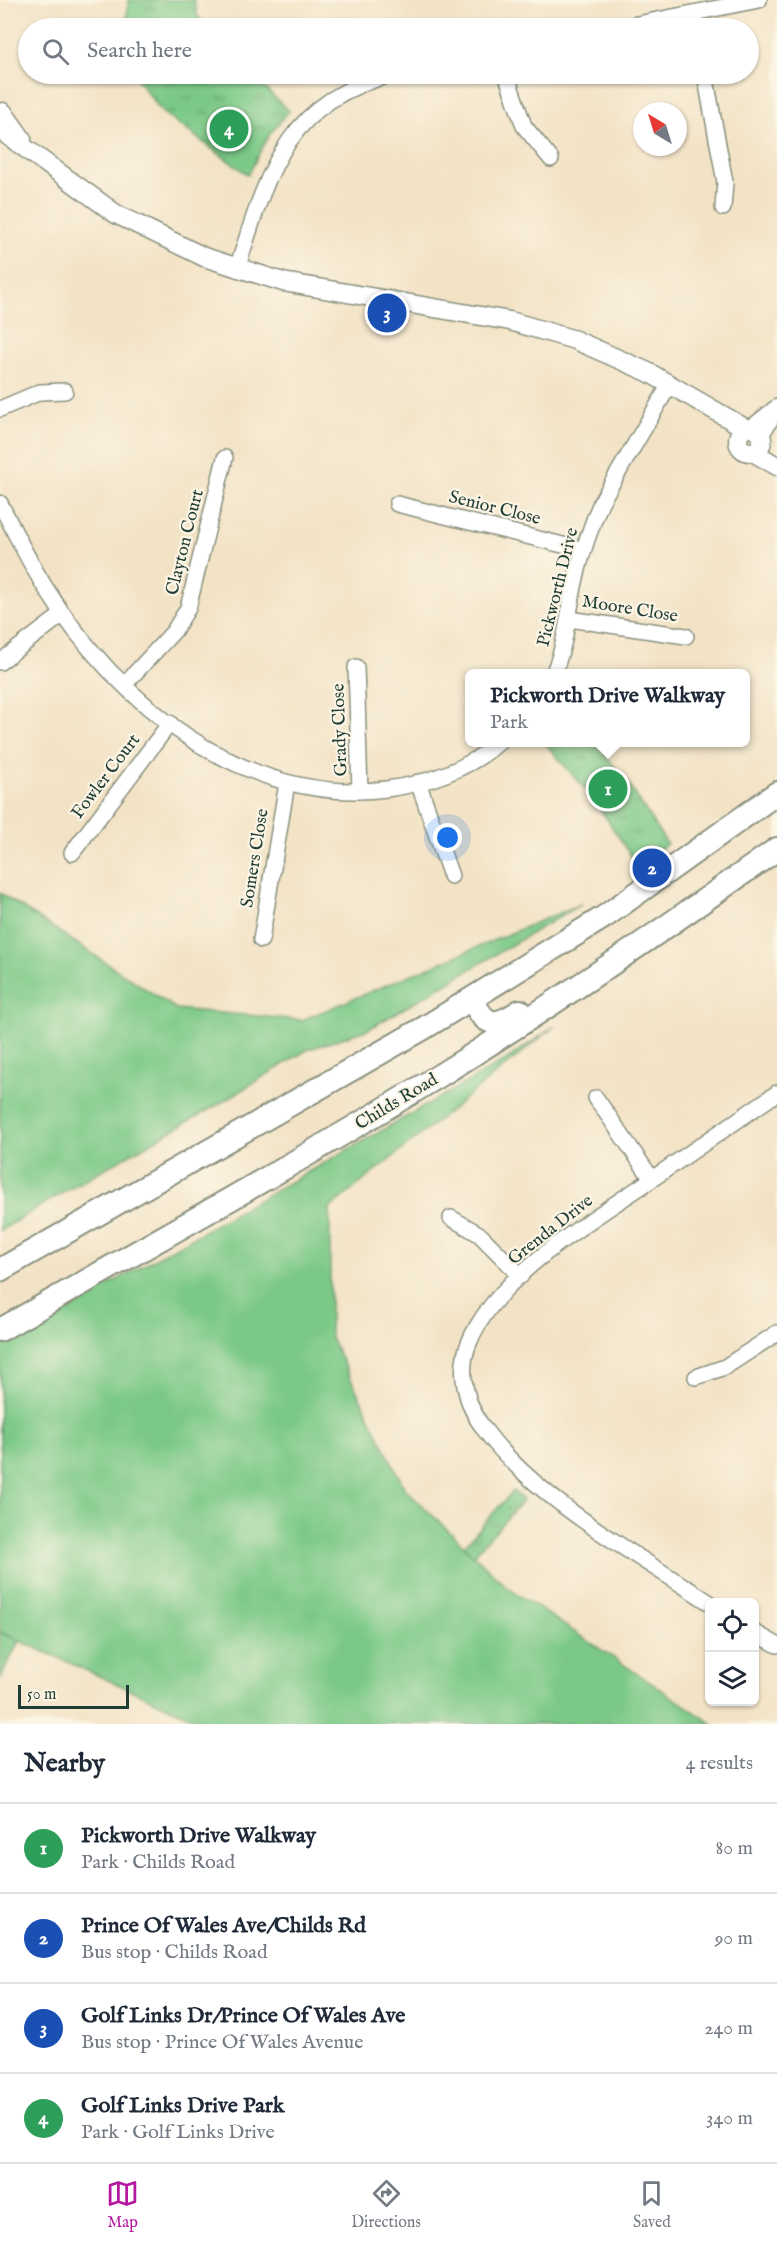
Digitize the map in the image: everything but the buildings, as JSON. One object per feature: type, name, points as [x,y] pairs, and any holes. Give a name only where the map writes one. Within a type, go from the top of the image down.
[{"type":"main road","points":[[0,1270],[299,1102],[472,999],[604,917],[777,793]]},
{"type":"main road","name":"Childs Road","points":[[0,1330],[194,1222],[429,1082],[548,1006],[777,849]]},
{"type":"main road","points":[[472,999],[484,1019],[492,1023],[500,1022],[642,934],[681,916]]},
{"type":"street","points":[[703,18],[759,0]]},
{"type":"street","points":[[237,268],[262,191],[286,144],[321,106],[359,84]]},
{"type":"street","points":[[509,84],[524,126],[540,149],[551,159]]},
{"type":"street","points":[[707,84],[724,172],[723,208]]},
{"type":"street","points":[[1,116],[28,148],[116,214],[172,244],[237,268],[284,282],[468,313],[542,329],[615,356],[670,384],[752,437],[777,457]]},
{"type":"street","name":"Pickworth Drive","points":[[554,669],[569,619],[582,550],[601,502],[670,384]]},
{"type":"street","points":[[0,408],[40,392],[65,391]]},
{"type":"street","points":[[752,437],[777,408]]},
{"type":"street","points":[[752,437],[777,466]]},
{"type":"street","name":"Clayton Court","points":[[124,685],[174,631],[188,608],[225,458]]},
{"type":"street","points":[[0,503],[30,563],[82,640],[124,685],[170,723],[229,761],[287,783],[321,790],[360,791],[418,782],[465,765],[492,747]]},
{"type":"street","name":"Senior Close","points":[[397,504],[582,550]]},
{"type":"street","points":[[0,662],[63,614]]},
{"type":"street","name":"Moore Close","points":[[569,619],[686,636]]},
{"type":"street","name":"Grady Close","points":[[356,668],[360,791]]},
{"type":"street","name":"Fowler Court","points":[[72,853],[170,723]]},
{"type":"street","points":[[418,782],[451,876]]},
{"type":"street","name":"Somers Close","points":[[261,940],[287,783]]},
{"type":"street","name":"Grenda Drive","points":[[705,1600],[546,1493],[506,1456],[476,1416],[464,1378],[468,1346],[482,1319],[521,1276],[562,1240],[777,1093]]},
{"type":"street","points":[[596,1098],[652,1179]]},
{"type":"street","points":[[451,1218],[479,1234],[521,1276]]},
{"type":"street","points":[[696,1377],[725,1367],[777,1333]]},
{"type":"street","points":[[759,1635],[777,1645]]},
{"type":"green space","points":[[129,0],[194,0],[200,18],[126,18]]},
{"type":"green space","points":[[141,84],[261,84],[289,111],[269,135],[248,175],[163,113]]},
{"type":"green space","points":[[548,747],[598,747],[624,777],[667,844],[637,865],[595,801]]},
{"type":"green space","points":[[0,893],[176,1009],[302,1020],[581,904],[369,1029],[307,1050],[214,1107],[77,1184],[0,1231]]},
{"type":"green space","points":[[555,1026],[330,1208],[330,1336],[405,1489],[507,1587],[713,1724],[207,1724],[0,1632],[0,1346],[501,1063]]},
{"type":"green space","points":[[513,1491],[523,1500],[473,1556],[464,1546]]},
{"type":"green space","points":[[0,1632],[19,1641],[0,1680]]},
{"type":"place","name":"Golf Links Drive Park","points":[[229,129]]},
{"type":"place","name":"Golf Links Dr/Prince Of Wales Ave","points":[[387,313]]},
{"type":"place","name":"Pickworth Drive Walkway","points":[[608,789]]},
{"type":"place","name":"Prince Of Wales Ave/Childs Rd","points":[[652,868]]}]
